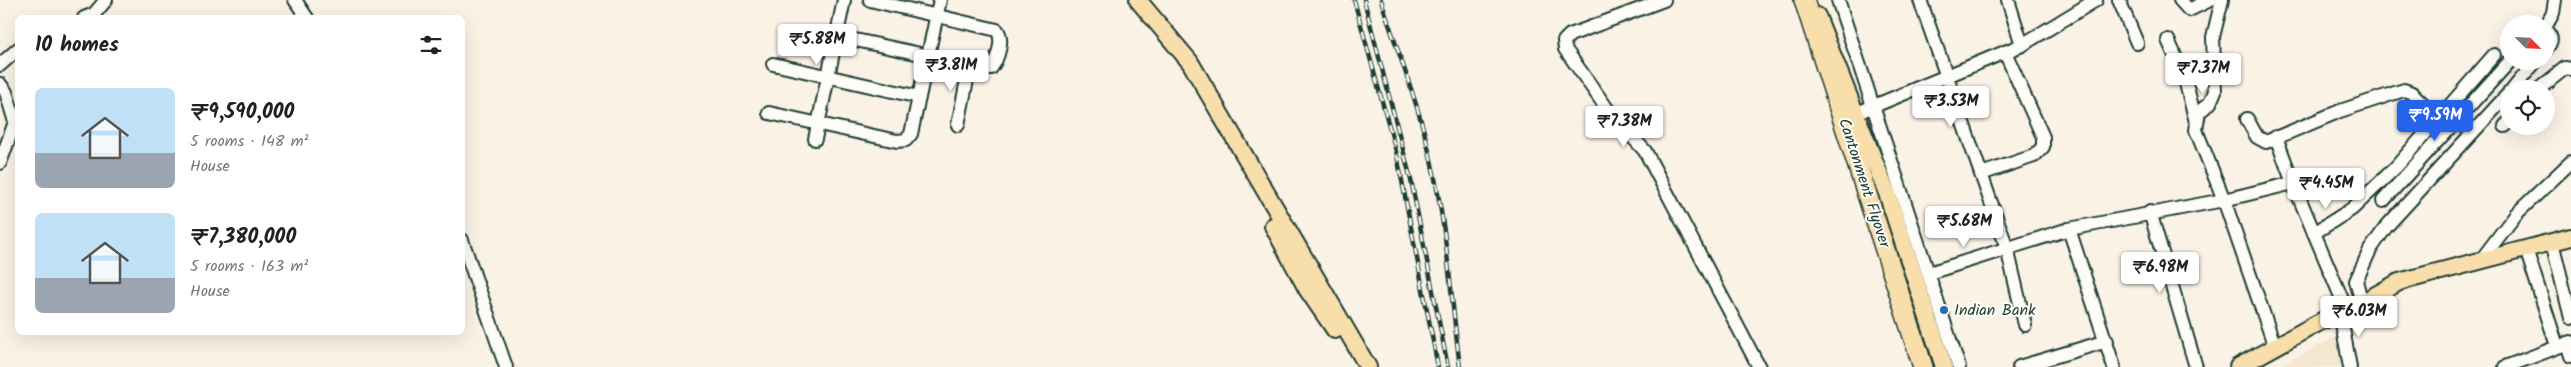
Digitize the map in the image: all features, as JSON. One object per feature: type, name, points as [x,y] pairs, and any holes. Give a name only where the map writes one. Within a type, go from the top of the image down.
[{"type":"highway","name":"Cantonment Flyover","points":[[1803,0],[1815,27],[1929,367]]},
{"type":"highway","name":"Cantonment Flyover","points":[[1810,0],[1815,27],[1837,98],[1924,367]]},
{"type":"main road","points":[[1130,0],[1188,80],[1308,289],[1360,367]]},
{"type":"main road","points":[[1138,0],[1190,62],[1368,367]]},
{"type":"main road","points":[[1803,0],[1803,15],[1812,52],[1918,367]]},
{"type":"main road","points":[[1810,0],[1857,113],[1887,193],[1944,367]]},
{"type":"main road","points":[[2238,367],[2329,317],[2344,312],[2399,282],[2571,237]]},
{"type":"street","points":[[92,15],[106,0]]},
{"type":"street","points":[[295,0],[305,15]]},
{"type":"street","points":[[815,139],[844,0]]},
{"type":"street","points":[[837,36],[930,54],[970,65],[991,68],[994,63],[1000,34],[997,30],[870,0]]},
{"type":"street","points":[[769,113],[897,141],[906,140],[911,134],[918,97],[930,54],[940,0]]},
{"type":"street","points":[[1664,0],[1570,35],[1564,41],[1565,49],[1608,110],[1645,151],[1759,367]]},
{"type":"street","points":[[1838,0],[1959,367]]},
{"type":"street","points":[[1920,0],[2007,248],[2025,325]]},
{"type":"street","points":[[2008,0],[2022,45]]},
{"type":"street","points":[[2119,0],[2137,42]]},
{"type":"street","points":[[2180,0],[2189,10],[2210,0]]},
{"type":"street","points":[[2196,122],[2199,112],[2210,102],[2215,91],[2213,37],[2222,0]]},
{"type":"street","points":[[2552,15],[2555,0]]},
{"type":"street","points":[[1857,113],[2022,45],[2092,1]]},
{"type":"street","points":[[2168,40],[2184,76],[2196,122],[2196,130],[2224,200],[2274,348]]},
{"type":"street","points":[[0,65],[15,51]]},
{"type":"street","points":[[1981,174],[2034,156],[2043,147],[2043,137],[2005,52]]},
{"type":"street","points":[[2314,233],[2352,208],[2396,166],[2494,55]]},
{"type":"street","points":[[773,64],[918,97]]},
{"type":"street","points":[[958,125],[970,65]]},
{"type":"street","points":[[2550,80],[2565,68],[2571,69]]},
{"type":"street","points":[[2383,201],[2502,70]]},
{"type":"street","points":[[2520,80],[2528,70]]},
{"type":"street","points":[[0,84],[6,92],[14,122],[0,163]]},
{"type":"street","points":[[2247,119],[2260,141],[2266,142],[2340,111],[2399,91],[2412,93],[2449,129]]},
{"type":"street","points":[[2362,303],[2356,281],[2370,250],[2386,227],[2500,103]]},
{"type":"street","points":[[2276,137],[2344,312],[2350,367]]},
{"type":"street","points":[[2481,260],[2516,214],[2571,162]]},
{"type":"street","points":[[1929,273],[2069,229],[2150,212],[2224,200],[2293,183]]},
{"type":"street","points":[[2150,212],[2196,367]]},
{"type":"street","points":[[2069,229],[2107,340],[2114,367]]},
{"type":"street","points":[[2552,242],[2571,318]]},
{"type":"street","points":[[465,249],[506,367]]},
{"type":"street","points":[[2505,367],[2566,347],[2526,249]]},
{"type":"street","points":[[2019,367],[2107,340]]},
{"type":"shaded area","points":[[2336,337],[2342,367],[2278,367]]},
{"type":"railway","points":[[1354,0],[1397,155],[1438,367]]},
{"type":"railway","points":[[1364,0],[1411,180],[1448,367]]},
{"type":"railway","points":[[1381,0],[1414,99],[1431,160],[1445,237],[1460,367]]},
{"type":"place","name":"Indian Bank","points":[[1944,310]]}]
